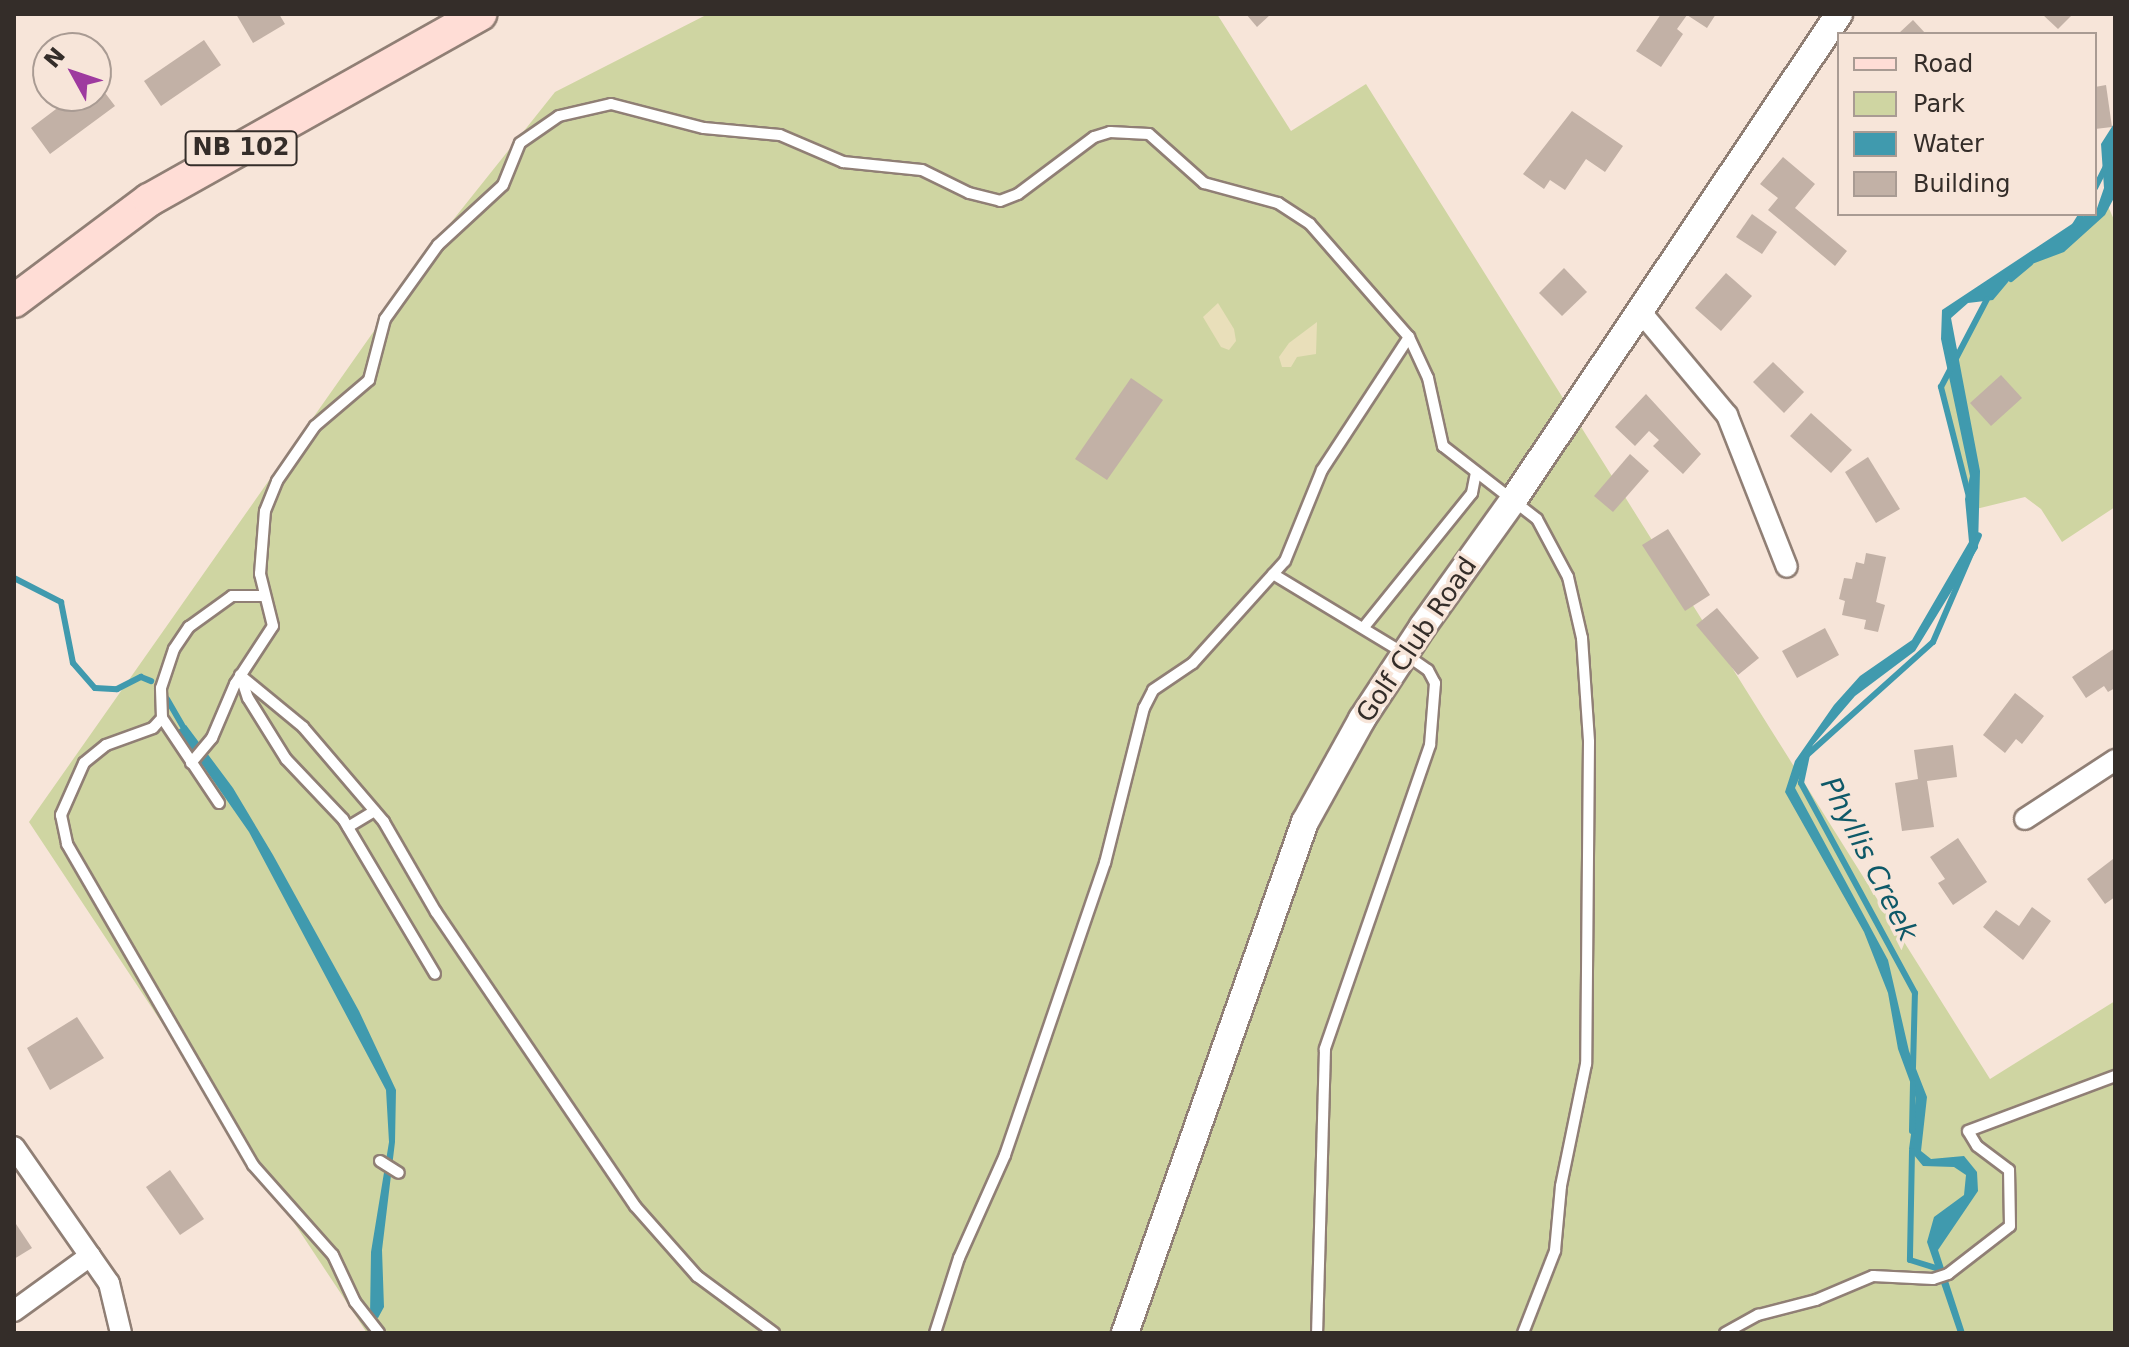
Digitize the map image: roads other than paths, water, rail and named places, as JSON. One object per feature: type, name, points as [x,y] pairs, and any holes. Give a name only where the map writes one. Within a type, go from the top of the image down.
[{"type":"main road","name":"NB 102","points":[[14,301],[149,200],[480,14]]},
{"type":"street","name":"Golf Club Road","points":[[1125,1333],[1305,822],[1405,654],[1514,499],[1839,14]]},
{"type":"street","points":[[1640,311],[1727,415],[1787,567]]},
{"type":"street","points":[[2025,819],[2115,760]]},
{"type":"street","points":[[14,1147],[59,1204],[109,1283],[121,1333]]},
{"type":"street","points":[[14,1311],[90,1256]]},
{"type":"lane","points":[[192,761],[208,744],[240,675],[273,626],[262,596],[265,511],[305,439],[369,380],[392,307],[449,233],[503,185],[520,143],[576,109],[611,104],[704,128],[780,135],[829,158],[922,170],[969,193],[1000,201],[1018,194],[1094,137],[1110,132],[1149,134],[1204,183],[1258,196],[1296,213],[1409,337],[1428,378],[1439,438],[1449,454],[1514,499],[1543,528],[1568,577],[1575,608],[1589,742],[1591,848],[1586,1064],[1561,1186],[1555,1251],[1523,1333]]},
{"type":"lane","points":[[935,1333],[959,1258],[1005,1155],[1105,863],[1144,708],[1153,690],[1193,663],[1285,561],[1346,427],[1409,337]]},
{"type":"lane","points":[[1364,627],[1472,493],[1478,484],[1476,473]]},
{"type":"lane","points":[[1273,574],[1364,627],[1433,676],[1434,727],[1325,1049],[1317,1333]]},
{"type":"lane","points":[[219,803],[162,718],[161,688],[180,637],[225,600],[244,593],[262,596]]},
{"type":"lane","points":[[240,675],[303,727],[375,811],[436,912],[635,1206],[697,1276],[774,1333]]},
{"type":"lane","points":[[240,675],[248,698],[286,759],[348,827],[435,974]]},
{"type":"lane","points":[[162,718],[153,728],[106,745],[84,763],[61,815],[67,844],[253,1165],[333,1255],[355,1302],[379,1333]]},
{"type":"lane","points":[[348,827],[375,811]]},
{"type":"lane","points":[[1725,1333],[1758,1315],[1816,1300],[1873,1276],[1942,1276],[2010,1226],[2009,1170],[1977,1146],[1968,1131],[2115,1076]]},
{"type":"lane","points":[[380,1161],[399,1173]]},
{"type":"water","points":[[2115,122],[2115,196],[2105,215],[2064,252],[2019,269],[1993,300],[1968,303],[1951,318],[1980,471],[1978,548],[1915,651],[1855,696],[1813,745],[1795,788],[1888,960],[1909,1051],[1927,1097],[1921,1151],[1931,1159],[1964,1156],[1977,1172],[1978,1191],[1938,1250],[1965,1333],[1958,1333],[1927,1242],[1934,1217],[1964,1195],[1966,1175],[1954,1167],[1923,1166],[1909,1149],[1916,1098],[1898,1049],[1888,993],[1864,932],[1785,792],[1795,761],[1834,705],[1860,676],[1912,640],[1969,542],[1965,499],[1970,476],[1941,339],[1942,310],[2084,216],[2097,216],[2104,188],[2101,144]]},
{"type":"water","points":[[186,725],[233,788],[273,855],[359,1011],[396,1090],[395,1142],[382,1250],[384,1307],[378,1318],[370,1316],[371,1252],[389,1142],[386,1090],[249,832],[178,730]]},
{"type":"waterway","name":"Phyllis Creek","points":[[2097,184],[2106,166]]},
{"type":"waterway","name":"Phyllis Creek","points":[[2075,225],[2081,216]]},
{"type":"waterway","name":"Phyllis Creek","points":[[2011,279],[2030,263]]},
{"type":"waterway","name":"Phyllis Creek","points":[[1969,497],[1941,387],[1987,299]]},
{"type":"waterway","name":"Phyllis Creek","points":[[1913,1067],[1915,993],[1801,783],[1807,755],[1933,642],[1979,535]]},
{"type":"waterway","points":[[14,578],[61,602],[73,663],[95,688],[117,689],[141,677],[151,681]]},
{"type":"waterway","points":[[167,699],[187,733]]},
{"type":"waterway","name":"Phyllis Creek","points":[[1912,1131],[1913,1083]]},
{"type":"waterway","name":"Phyllis Creek","points":[[1912,1151],[1910,1260],[1939,1269]]}]
